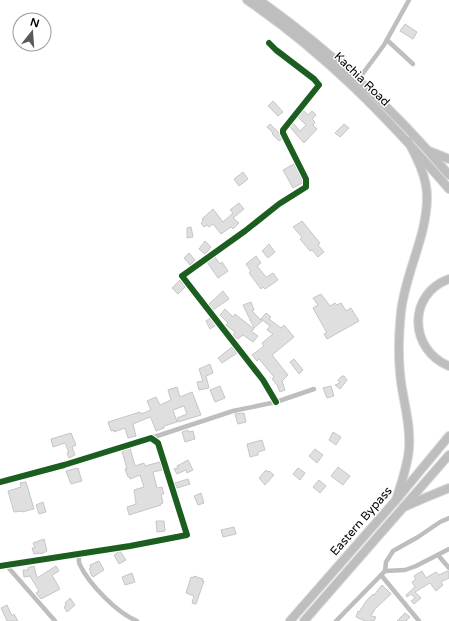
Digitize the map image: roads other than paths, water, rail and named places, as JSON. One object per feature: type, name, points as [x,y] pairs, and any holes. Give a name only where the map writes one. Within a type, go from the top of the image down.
[{"type":"highway","name":"Kachia Road","points":[[247,0],[274,19],[330,64],[407,137],[428,151],[447,173]]},
{"type":"highway","name":"Kachia Road","points":[[259,0],[309,38],[358,80],[449,189]]},
{"type":"highway","points":[[396,500],[409,450],[408,421],[400,374],[399,353],[401,311],[406,284],[425,219],[427,198],[426,186],[419,164],[407,137]]},
{"type":"highway","points":[[428,151],[449,159]]},
{"type":"highway","points":[[449,279],[437,285],[429,292],[423,301],[418,319],[421,339],[425,348],[432,356],[443,364],[449,366]]},
{"type":"highway","name":"Eastern Bypass","points":[[290,621],[396,500],[449,436]]},
{"type":"highway","name":"Eastern Bypass","points":[[304,621],[449,455]]},
{"type":"highway","points":[[402,508],[449,488]]},
{"type":"street","points":[[358,80],[387,40],[409,0]]},
{"type":"street","points":[[387,40],[413,64]]},
{"type":"street","points":[[269,43],[314,79],[318,85],[283,130],[283,133],[306,179],[306,187],[279,204],[245,231],[182,276],[263,380],[276,402]]},
{"type":"street","points":[[0,482],[64,465],[233,411],[276,402],[314,388]]},
{"type":"street","points":[[0,566],[130,546],[187,535],[158,443],[151,438]]},
{"type":"street","points":[[336,621],[383,573],[386,562],[393,551],[449,518]]},
{"type":"street","points":[[383,573],[405,570],[416,566],[449,548]]},
{"type":"street","points":[[79,553],[79,564],[92,583],[112,604],[128,617],[137,621]]},
{"type":"street","points":[[438,555],[449,568]]},
{"type":"street","points":[[7,566],[55,621]]},
{"type":"street","points":[[383,573],[419,621]]}]
